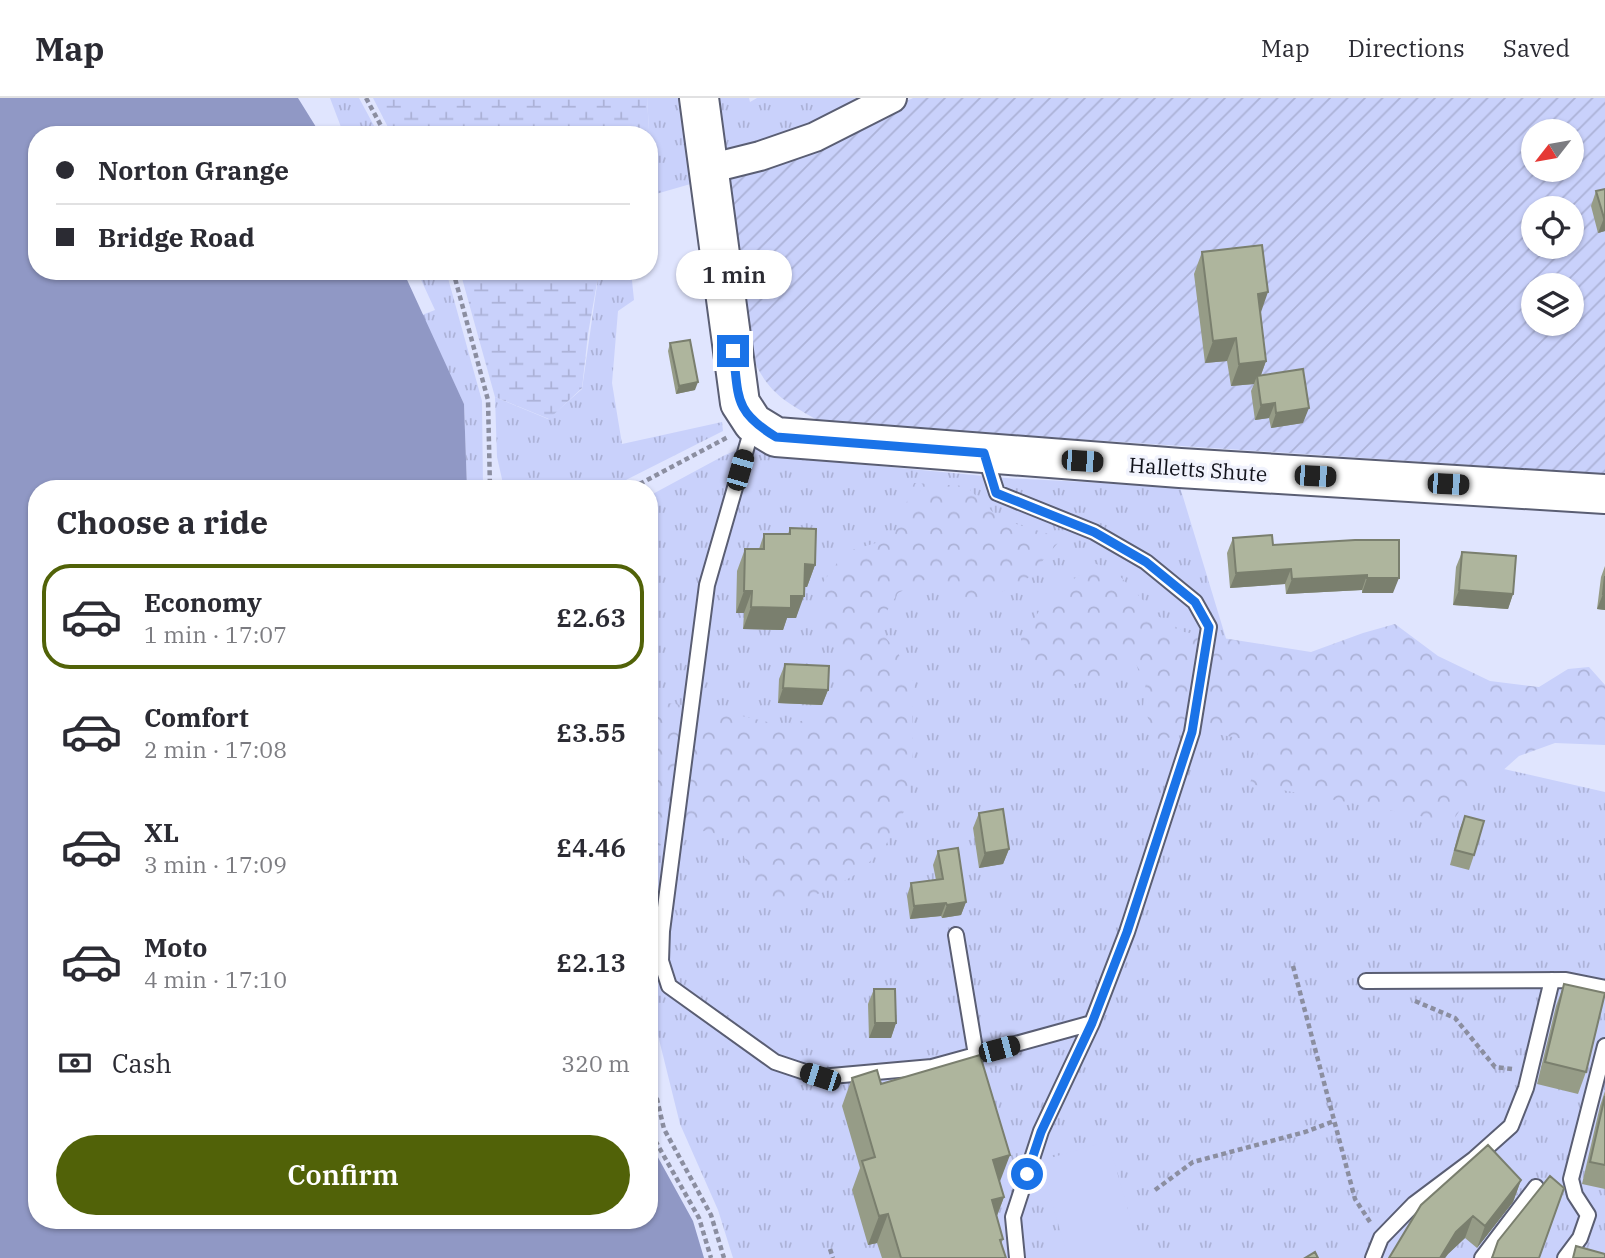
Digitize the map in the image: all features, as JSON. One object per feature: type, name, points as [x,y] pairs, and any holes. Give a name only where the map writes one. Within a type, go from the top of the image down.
[{"type":"main road","points":[[699,98],[740,403],[753,423]]},
{"type":"main road","name":"Halletts Shute","points":[[753,423],[776,437],[1180,468],[1605,494]]},
{"type":"street","points":[[708,169],[760,156],[815,137],[892,98]]},
{"type":"lane","points":[[753,423],[707,585],[662,931],[661,961],[669,986],[775,1062],[820,1077],[932,1067],[1092,1023]]},
{"type":"lane","points":[[984,453],[996,493],[1094,532],[1146,562],[1195,602],[1209,627],[1192,732],[1177,782],[1127,932],[1092,1023],[1041,1132],[1013,1217],[1017,1258]]},
{"type":"lane","points":[[956,934],[976,1055]]},
{"type":"lane","points":[[1373,1258],[1381,1238],[1414,1204],[1474,1159],[1511,1126],[1531,1071],[1552,980]]},
{"type":"lane","points":[[1366,981],[1566,980],[1605,988]]},
{"type":"lane","points":[[1565,1258],[1580,1238],[1588,1215],[1575,1195],[1572,1180],[1605,1046]]},
{"type":"lane","points":[[1482,1258],[1536,1187]]},
{"type":"path","points":[[366,98],[381,126]]},
{"type":"path","points":[[455,280],[488,400],[491,480]]},
{"type":"path","points":[[647,480],[753,423]]},
{"type":"path","points":[[1293,966],[1355,1199],[1381,1238]]},
{"type":"path","points":[[1366,981],[1455,1018],[1495,1067],[1531,1071]]},
{"type":"path","points":[[658,1103],[664,1129],[711,1215],[724,1258]]},
{"type":"path","points":[[1155,1190],[1193,1162],[1305,1132],[1334,1121]]},
{"type":"path","points":[[658,1146],[699,1218],[710,1258]]},
{"type":"path","points":[[830,1249],[833,1258]]},
{"type":"green space","points":[[330,98],[359,98],[374,126],[341,126]]},
{"type":"green space","points":[[373,98],[647,98],[649,126],[387,126]]},
{"type":"green space","points":[[647,98],[683,98],[694,183],[658,193],[658,126],[649,126]]},
{"type":"green space","points":[[714,98],[749,98],[750,102],[757,98],[866,98],[796,130],[761,142],[721,150]]},
{"type":"green space","points":[[913,98],[1605,98],[1605,474],[821,422],[770,387],[750,352],[723,178],[817,147]]},
{"type":"green space","points":[[421,280],[448,280],[482,401],[483,480],[467,480],[464,404],[422,315],[435,310]]},
{"type":"green space","points":[[462,280],[597,280],[582,388],[549,419],[495,397]]},
{"type":"green space","points":[[598,280],[632,280],[634,300],[618,311],[612,383],[622,444],[722,422],[723,431],[626,480],[502,480],[497,457],[495,397],[548,419],[582,389]]},
{"type":"green space","points":[[754,443],[774,456],[1005,478],[1180,487],[1248,711],[1605,792],[1605,1258],[733,1258],[718,1210],[680,1124],[658,1035],[658,491],[725,455]]},
{"type":"green space","points":[[914,483],[966,486],[1000,519],[1062,538],[1028,578],[971,608],[932,576],[898,593],[877,627],[898,653],[915,685],[908,804],[884,848],[858,873],[828,890],[784,907],[759,891],[739,845],[707,830],[658,846],[658,703],[711,709],[781,725],[826,716],[845,697],[837,647],[821,625],[821,585],[845,552],[893,538]]},
{"type":"green space","points":[[1096,564],[1114,570],[1158,616],[1184,632],[1311,652],[1395,624],[1438,656],[1490,681],[1539,687],[1568,669],[1589,667],[1605,685],[1605,745],[1555,743],[1519,756],[1462,807],[1452,822],[1250,784],[1260,742],[1200,731],[1158,740],[1143,707],[1146,680],[1131,657],[1098,678],[1056,689],[1022,663],[1021,638],[1050,595]]},
{"type":"green space","points":[[1108,1141],[1142,1258],[1068,1258],[1040,1161]]},
{"type":"shaded area","points":[[0,98],[298,98],[315,126],[28,126],[28,280],[407,280],[464,404],[467,480],[28,480],[28,1229],[658,1229],[658,1157],[693,1221],[704,1258],[0,1258]]},
{"type":"building","points":[[1605,189],[1605,217],[1604,218],[1596,191]]},
{"type":"building","points":[[1262,245],[1268,292],[1258,294],[1266,361],[1239,364],[1236,338],[1213,341],[1202,252]]},
{"type":"building","points":[[690,340],[698,382],[679,386],[670,343]]},
{"type":"building","points":[[1303,369],[1309,408],[1276,413],[1275,403],[1261,405],[1257,376]]},
{"type":"building","points":[[790,528],[816,529],[815,565],[805,564],[804,596],[791,596],[791,608],[751,607],[752,591],[744,591],[745,549],[764,549],[764,534],[790,534]]},
{"type":"building","points":[[1272,535],[1273,545],[1399,540],[1399,578],[1367,578],[1367,575],[1292,579],[1291,569],[1236,573],[1233,538]]},
{"type":"building","points":[[1462,552],[1516,556],[1513,594],[1459,590]]},
{"type":"building","points":[[785,664],[829,666],[828,690],[783,688]]},
{"type":"building","points":[[1003,809],[1009,849],[985,853],[979,813]]},
{"type":"building","points":[[1465,816],[1484,821],[1474,855],[1455,850]]},
{"type":"building","points":[[958,848],[966,902],[914,906],[911,883],[943,879],[938,851]]},
{"type":"building","points":[[1564,984],[1605,993],[1586,1072],[1545,1062]]},
{"type":"building","points":[[874,989],[895,989],[896,1023],[875,1023]]},
{"type":"building","points":[[980,1055],[1010,1155],[993,1160],[1004,1197],[992,1200],[1006,1258],[901,1258],[888,1214],[879,1216],[862,1161],[875,1157],[852,1078],[877,1070],[881,1084]]},
{"type":"building","points":[[1605,1096],[1605,1165],[1590,1162]]},
{"type":"building","points":[[1488,1145],[1521,1180],[1485,1226],[1473,1216],[1456,1232],[1440,1258],[1389,1258],[1421,1205]]},
{"type":"building","points":[[1550,1176],[1564,1188],[1539,1258],[1492,1258],[1498,1241]]},
{"type":"building","points":[[1576,1246],[1605,1254],[1605,1258],[1573,1258]]},
{"type":"building","points":[[1315,1252],[1318,1258],[1305,1258]]},
{"type":"route","points":[[733,351],[740,403],[753,423],[776,437],[984,453],[996,493],[1094,532],[1146,562],[1195,602],[1209,627],[1192,732],[1177,782],[1127,932],[1092,1023],[1041,1132],[1027,1174]]}]
